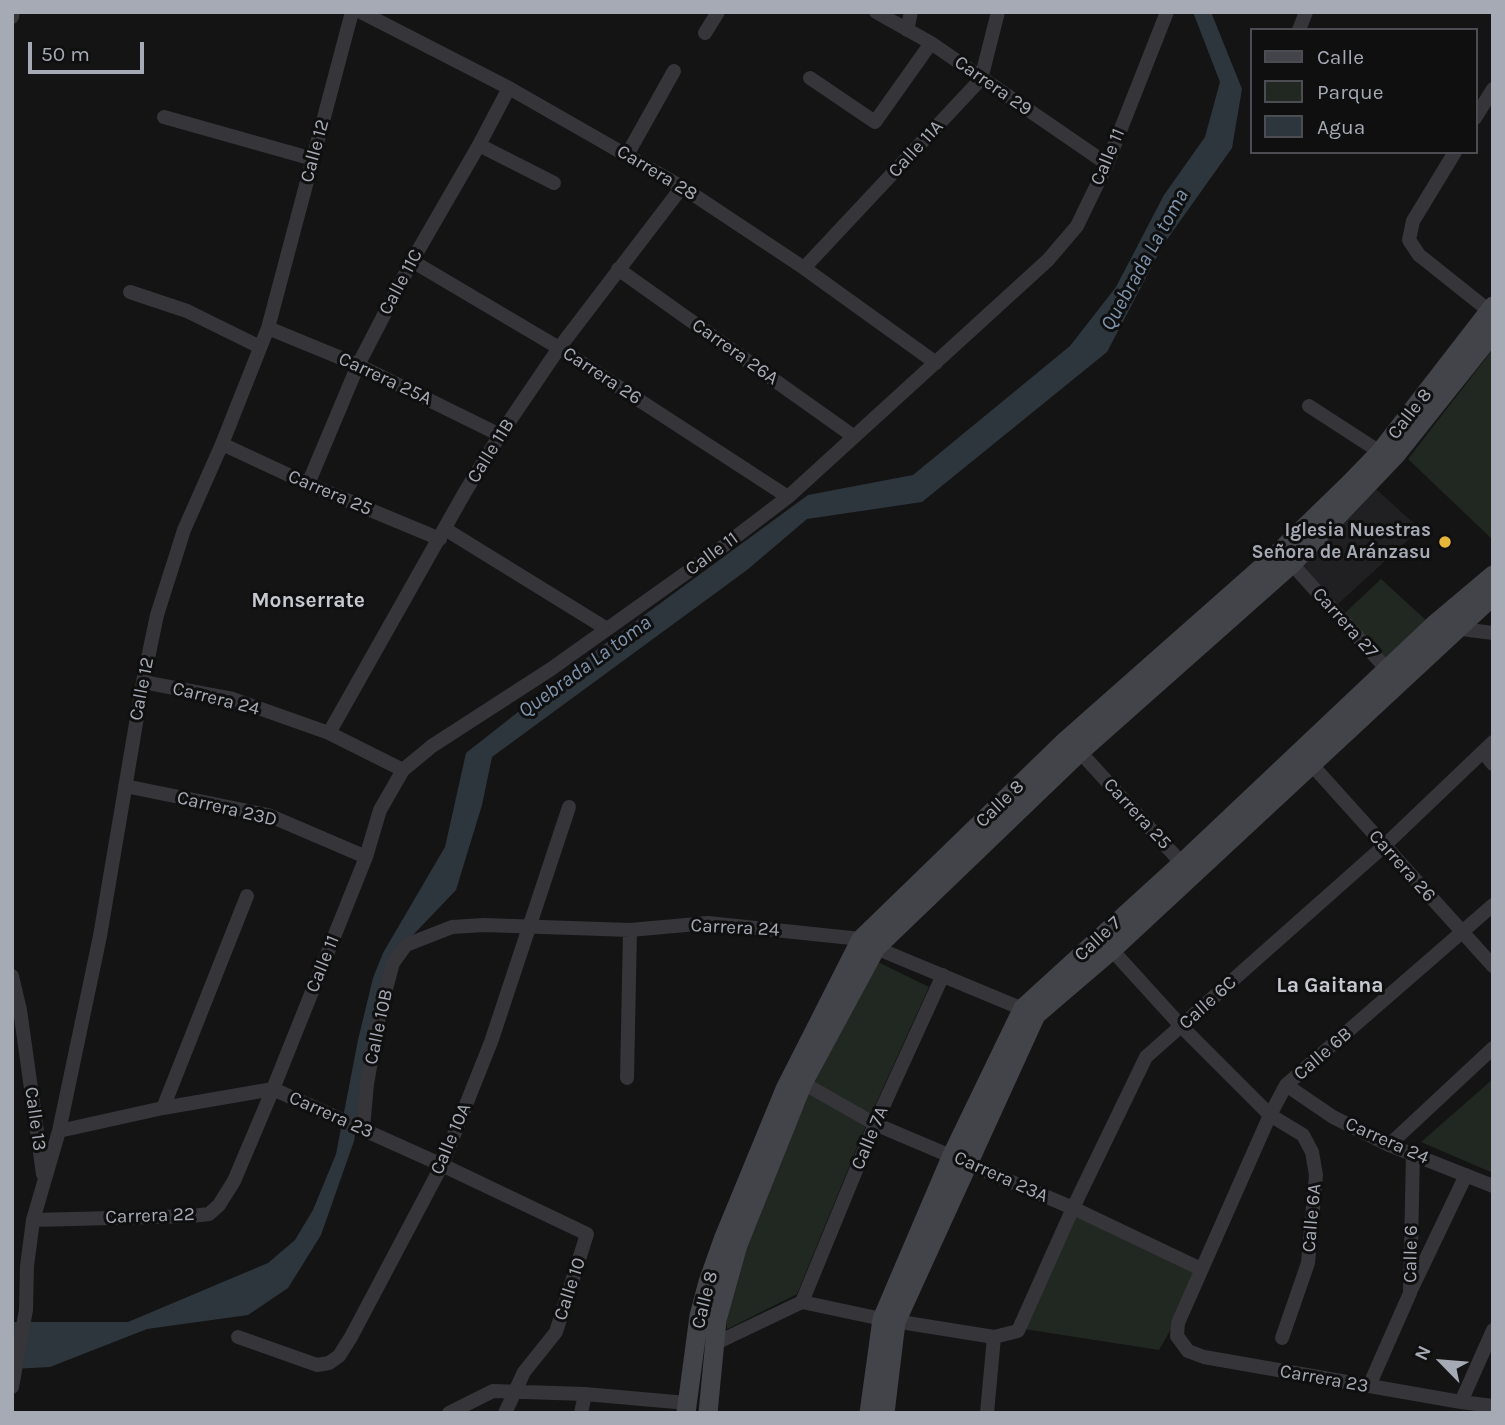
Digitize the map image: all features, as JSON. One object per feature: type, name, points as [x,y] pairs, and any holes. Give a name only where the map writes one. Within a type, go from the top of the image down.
[{"type":"main road","name":"Calle 8","points":[[687,1408],[699,1316],[724,1237],[785,1089],[868,944],[1065,741],[1280,551],[1380,452],[1492,311]]},
{"type":"main road","name":"Calle 8","points":[[708,1413],[714,1345],[723,1296],[737,1245],[803,1083],[868,944],[1292,564],[1395,456],[1493,333]]},
{"type":"main road","name":"Calle 7","points":[[1030,1012],[1112,950],[1187,869],[1312,765],[1436,623],[1493,575]]},
{"type":"main road","name":"Calle 7","points":[[869,1413],[889,1321],[960,1159],[1030,1012],[1187,869],[1392,675],[1456,629],[1493,596]]},
{"type":"main road","name":"Calle 7","points":[[885,1413],[889,1321]]},
{"type":"street","name":"Calle 12","points":[[14,1383],[26,1310],[20,1266],[59,1131],[100,936],[157,615],[184,530],[268,328],[352,12]]},
{"type":"street","name":"Carrera 28","points":[[361,12],[509,88],[682,187],[804,268],[936,363]]},
{"type":"street","points":[[705,33],[718,12]]},
{"type":"street","name":"Carrera 29","points":[[876,12],[931,43],[1107,164]]},
{"type":"street","points":[[907,30],[911,12]]},
{"type":"street","name":"Calle 11A","points":[[804,268],[981,79],[998,12]]},
{"type":"street","name":"Calle 11","points":[[273,1089],[366,857],[380,810],[403,770],[432,746],[551,669],[788,497],[1048,260],[1077,226],[1107,164],[1167,12]]},
{"type":"street","points":[[810,78],[875,122],[931,43]]},
{"type":"street","points":[[627,155],[674,72]]},
{"type":"street","name":"Calle 11C","points":[[307,484],[358,365],[412,261],[509,88]]},
{"type":"street","points":[[1477,115],[1493,89]]},
{"type":"street","points":[[164,117],[313,159]]},
{"type":"street","points":[[479,145],[554,183]]},
{"type":"street","points":[[1453,154],[1413,221],[1409,240],[1419,255],[1492,311]]},
{"type":"street","name":"Calle 11B","points":[[329,733],[500,435],[559,348],[682,187]]},
{"type":"street","name":"Carrera 26","points":[[412,261],[559,348],[788,497]]},
{"type":"street","name":"Carrera 26A","points":[[618,269],[853,436]]},
{"type":"street","points":[[130,292],[187,311],[260,347]]},
{"type":"street","name":"Carrera 25A","points":[[268,328],[358,365],[500,435]]},
{"type":"street","points":[[1309,406],[1380,452]]},
{"type":"street","name":"Carrera 25","points":[[222,444],[307,484],[443,534],[607,629]]},
{"type":"street","name":"Carrera 27","points":[[1292,564],[1392,675]]},
{"type":"street","points":[[1436,623],[1456,629],[1493,633]]},
{"type":"street","name":"Carrera 24","points":[[143,682],[233,699],[329,733],[403,770]]},
{"type":"street","points":[[1488,747],[1493,764]]},
{"type":"street","name":"Calle 6C","points":[[994,1337],[1018,1331],[1073,1208],[1146,1057],[1384,846],[1488,747]]},
{"type":"street","name":"Carrera 25","points":[[1080,752],[1187,869]]},
{"type":"street","name":"Carrera 26","points":[[1312,765],[1493,966]]},
{"type":"street","name":"Carrera 23D","points":[[125,786],[268,815],[366,857]]},
{"type":"street","name":"Calle 10A","points":[[238,1337],[317,1364],[329,1363],[338,1356],[351,1337],[442,1165],[491,1042],[569,807]]},
{"type":"street","points":[[163,1108],[247,896]]},
{"type":"street","name":"Calle 6B","points":[[1178,1323],[1270,1115],[1286,1085],[1493,905]]},
{"type":"street","name":"Carrera 24","points":[[419,938],[452,927],[484,925],[630,930],[708,923],[868,944],[1030,1012]]},
{"type":"street","points":[[627,1078],[630,930]]},
{"type":"street","name":"Calle 10B","points":[[362,1129],[380,1011],[393,963],[406,944],[419,938]]},
{"type":"street","name":"Calle 6A","points":[[1112,950],[1182,1027],[1270,1115],[1303,1135],[1312,1152],[1316,1175],[1308,1263],[1282,1338]]},
{"type":"street","name":"Calle 7A","points":[[802,1302],[875,1124],[943,975]]},
{"type":"street","name":"Calle 13","points":[[12,976],[44,1179]]},
{"type":"street","points":[[1389,1145],[1493,1048]]},
{"type":"street","name":"Carrera 23A","points":[[803,1083],[875,1124],[1073,1208],[1201,1269]]},
{"type":"street","name":"Carrera 24","points":[[1286,1085],[1333,1117],[1389,1145],[1493,1186]]},
{"type":"street","name":"Carrera 23","points":[[59,1131],[163,1108],[273,1089],[587,1234]]},
{"type":"street","name":"Carrera 22","points":[[33,1220],[209,1214],[219,1205],[234,1181],[273,1089]]},
{"type":"street","name":"Calle 6","points":[[1369,1387],[1410,1293],[1413,1154]]},
{"type":"street","points":[[1410,1293],[1466,1175]]},
{"type":"street","name":"Calle 10","points":[[505,1413],[524,1372],[556,1332],[587,1234]]},
{"type":"street","points":[[714,1345],[802,1302],[889,1321],[994,1337],[987,1413]]},
{"type":"street","name":"Carrera 23","points":[[1178,1323],[1177,1336],[1180,1343],[1188,1351],[1204,1357],[1493,1406]]},
{"type":"street","points":[[1461,1402],[1493,1330]]},
{"type":"street","points":[[449,1413],[493,1391],[585,1394],[687,1408]]},
{"type":"street","points":[[582,1413],[585,1394]]},
{"type":"shaded area","points":[[1376,489],[1420,529],[1338,604],[1300,564]]},
{"type":"green space","points":[[1493,349],[1493,540],[1408,459]]},
{"type":"green space","points":[[1381,579],[1429,623],[1386,662],[1344,614]]},
{"type":"green space","points":[[876,961],[929,987],[867,1123],[797,1294],[727,1329],[726,1316],[731,1284],[811,1087]]},
{"type":"green space","points":[[1493,1079],[1493,1173],[1421,1142]]},
{"type":"green space","points":[[1076,1213],[1197,1270],[1175,1322],[1159,1350],[1024,1329]]},
{"type":"water","name":"Quebrada La toma","points":[[1193,12],[1211,12],[1242,89],[1232,148],[1163,245],[1107,352],[922,502],[807,519],[747,570],[492,757],[482,805],[456,890],[392,957],[359,1106],[354,1141],[321,1235],[288,1288],[248,1315],[147,1329],[50,1367],[12,1369],[12,1322],[128,1322],[268,1263],[295,1240],[313,1210],[336,1154],[373,978],[383,953],[445,847],[466,753],[598,649],[808,495],[913,475],[1070,346],[1116,287],[1164,195],[1205,137],[1220,82]]},
{"type":"place","name":"Iglesia Nuestras Señora de Aránzasu","points":[[1445,542]]},
{"type":"district","name":"Monserrate","points":[[308,601]]},
{"type":"district","name":"La Gaitana","points":[[1330,986]]}]
